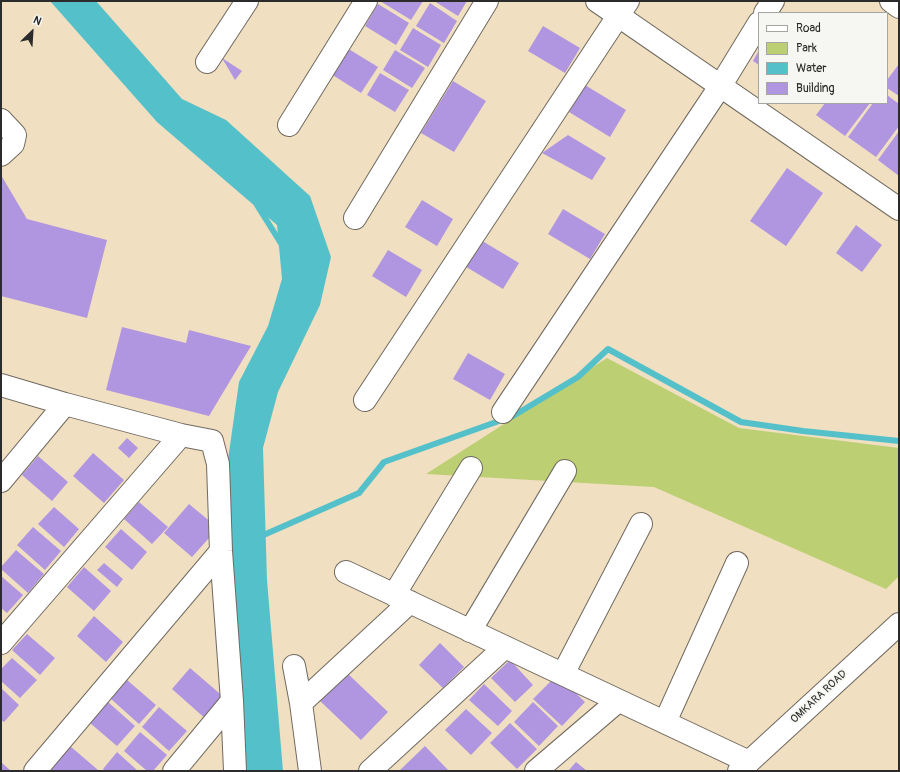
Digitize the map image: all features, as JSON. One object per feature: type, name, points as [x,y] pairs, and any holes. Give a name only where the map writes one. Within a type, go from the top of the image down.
[{"type":"street","points":[[207,62],[247,1]]},
{"type":"street","points":[[289,125],[366,1]]},
{"type":"street","points":[[354,218],[487,1]]},
{"type":"street","points":[[597,1],[623,9],[721,85],[899,209]]},
{"type":"street","points":[[766,12],[773,1]]},
{"type":"street","points":[[891,1],[899,7]]},
{"type":"street","points":[[365,400],[623,9]]},
{"type":"street","points":[[503,412],[721,85],[758,25]]},
{"type":"street","points":[[1,120],[15,135],[13,144],[1,155]]},
{"type":"street","points":[[1,385],[65,404],[182,435],[212,441],[218,464],[220,551],[232,701],[235,771]]},
{"type":"street","points":[[1,481],[65,404]]},
{"type":"street","points":[[1,643],[182,435]]},
{"type":"street","points":[[301,703],[402,598],[471,468]]},
{"type":"street","points":[[470,630],[565,471]]},
{"type":"street","points":[[563,674],[640,524]]},
{"type":"street","points":[[35,771],[220,551]]},
{"type":"street","points":[[665,722],[737,563]]},
{"type":"street","points":[[346,572],[665,722],[744,766]]},
{"type":"street","name":"OMKARA ROAD","points":[[744,766],[899,624]]},
{"type":"street","points":[[370,771],[504,647]]},
{"type":"street","points":[[294,666],[301,703],[310,771]]},
{"type":"street","points":[[536,771],[618,700]]},
{"type":"street","points":[[174,771],[232,701]]},
{"type":"green space","points":[[607,358],[739,428],[899,448],[899,576],[886,589],[654,487],[426,474]]},
{"type":"water","points":[[50,1],[96,1],[182,99],[226,120],[310,196],[331,257],[320,305],[278,392],[263,448],[267,580],[283,771],[240,771],[223,495],[239,382],[268,326],[282,279],[277,225],[157,122]]},
{"type":"building","points":[[380,1],[423,1],[411,20]]},
{"type":"building","points":[[434,1],[467,1],[458,16]]},
{"type":"building","points":[[430,3],[457,21],[444,43],[416,26]]},
{"type":"building","points":[[378,4],[409,23],[396,45],[365,26]]},
{"type":"building","points":[[543,26],[580,48],[565,73],[528,51]]},
{"type":"building","points":[[413,28],[441,45],[428,67],[400,50]]},
{"type":"building","points":[[347,48],[378,67],[361,93],[331,74]]},
{"type":"building","points":[[395,50],[425,68],[412,88],[383,70]]},
{"type":"building","points":[[758,52],[758,64],[753,61]]},
{"type":"building","points":[[222,58],[242,71],[235,80]]},
{"type":"building","points":[[899,64],[899,96],[888,89],[888,79]]},
{"type":"building","points":[[380,73],[409,90],[395,112],[367,95]]},
{"type":"building","points":[[453,81],[486,101],[454,152],[421,133]]},
{"type":"building","points":[[585,85],[626,110],[610,137],[569,112]]},
{"type":"building","points":[[888,96],[899,104],[899,126],[876,157],[848,137],[872,104],[888,104]]},
{"type":"building","points":[[824,104],[869,104],[845,136],[816,115]]},
{"type":"building","points":[[899,131],[899,176],[878,160]]},
{"type":"building","points":[[568,135],[606,158],[592,180],[542,153]]},
{"type":"building","points":[[787,168],[823,193],[786,246],[750,221]]},
{"type":"building","points":[[1,175],[27,219],[107,240],[87,318],[1,296]]},
{"type":"building","points":[[422,200],[453,219],[437,246],[405,227]]},
{"type":"building","points":[[563,209],[605,234],[590,259],[548,234]]},
{"type":"building","points":[[856,225],[882,245],[862,272],[836,253]]},
{"type":"building","points":[[479,239],[519,263],[503,289],[463,265]]},
{"type":"building","points":[[388,250],[422,270],[406,297],[372,276]]},
{"type":"building","points":[[122,327],[186,343],[189,330],[251,346],[209,416],[106,390]]},
{"type":"building","points":[[468,353],[505,374],[490,400],[453,379]]},
{"type":"building","points":[[127,438],[138,448],[129,458],[118,448]]},
{"type":"building","points":[[93,453],[124,480],[104,503],[73,476]]},
{"type":"building","points":[[38,456],[68,482],[52,501],[22,475]]},
{"type":"building","points":[[139,502],[168,527],[152,544],[124,519]]},
{"type":"building","points":[[189,504],[218,528],[192,557],[164,533]]},
{"type":"building","points":[[54,507],[79,529],[64,547],[38,524]]},
{"type":"building","points":[[33,527],[61,551],[45,570],[17,545]]},
{"type":"building","points":[[121,529],[147,552],[132,570],[105,547]]},
{"type":"building","points":[[16,550],[44,574],[28,593],[1,569],[1,567]]},
{"type":"building","points":[[104,563],[123,579],[117,587],[97,570]]},
{"type":"building","points":[[84,567],[111,591],[94,611],[67,587]]},
{"type":"building","points":[[1,576],[23,595],[7,613],[1,608]]},
{"type":"building","points":[[94,616],[123,642],[106,662],[77,636]]},
{"type":"building","points":[[27,634],[55,658],[40,675],[12,650]]},
{"type":"building","points":[[440,643],[464,667],[443,688],[419,665]]},
{"type":"building","points":[[12,658],[37,680],[20,698],[1,681],[1,669]]},
{"type":"building","points":[[510,660],[533,685],[515,702],[491,678]]},
{"type":"building","points":[[190,668],[226,699],[207,720],[172,689]]},
{"type":"building","points":[[346,672],[388,712],[361,740],[319,700]]},
{"type":"building","points":[[557,675],[585,702],[562,726],[533,699]]},
{"type":"building","points":[[127,680],[156,705],[139,724],[111,699]]},
{"type":"building","points":[[484,684],[512,711],[498,726],[469,700]]},
{"type":"building","points":[[1,688],[19,705],[4,722],[1,720]]},
{"type":"building","points":[[108,702],[135,726],[117,746],[90,723]]},
{"type":"building","points":[[533,702],[558,726],[539,746],[514,722]]},
{"type":"building","points":[[159,707],[187,731],[169,751],[142,727]]},
{"type":"building","points":[[466,709],[492,733],[471,755],[445,730]]},
{"type":"building","points":[[510,723],[537,749],[517,769],[490,743]]},
{"type":"building","points":[[140,732],[167,755],[153,771],[147,771],[124,751]]},
{"type":"building","points":[[70,746],[98,770],[48,771]]},
{"type":"building","points":[[425,746],[449,771],[399,771]]},
{"type":"building","points":[[117,752],[138,771],[105,771],[103,769]]},
{"type":"building","points":[[1,762],[11,771],[1,771]]},
{"type":"building","points":[[576,762],[587,771],[568,771]]},
{"type":"waterway","points":[[257,205],[282,245]]},
{"type":"waterway","points":[[259,537],[359,493],[384,462],[513,416],[578,377],[608,349],[741,422],[803,431],[899,441]]}]
